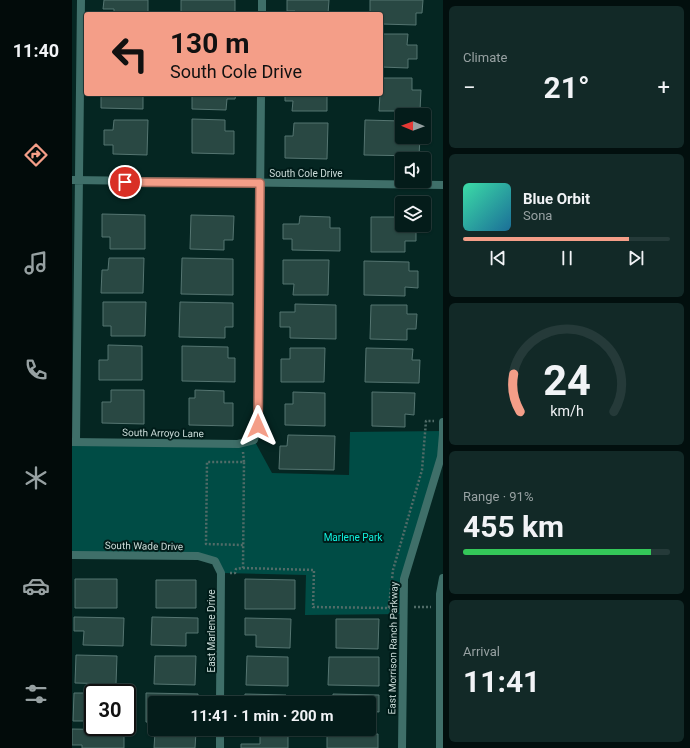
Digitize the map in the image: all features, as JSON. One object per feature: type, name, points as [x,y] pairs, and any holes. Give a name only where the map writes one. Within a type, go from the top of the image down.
[{"type":"street","points":[[74,442],[76,181],[81,0]]},
{"type":"street","points":[[262,0],[262,12]]},
{"type":"street","points":[[260,183],[261,96]]},
{"type":"street","name":"South Cole Drive","points":[[76,181],[443,184]]},
{"type":"street","name":"South Arroyo Lane","points":[[74,442],[238,444],[254,440],[258,426],[260,183]]},
{"type":"street","name":"East Morrison Ranch Parkway","points":[[402,748],[404,578],[441,457],[443,434],[440,421]]},
{"type":"street","name":"South Wade Drive","points":[[72,555],[198,556],[215,561],[222,573]]},
{"type":"street","name":"East Marlene Drive","points":[[220,696],[222,573]]},
{"type":"street","points":[[440,748],[440,594],[443,578]]},
{"type":"street","points":[[220,736],[220,748]]},
{"type":"path","points":[[389,606],[393,570],[422,470],[426,421],[440,421]]},
{"type":"path","points":[[243,544],[206,544],[207,462],[244,462],[243,568]]},
{"type":"path","points":[[222,573],[236,573],[236,569],[243,568],[314,570],[313,607],[389,608],[389,606],[441,608]]},
{"type":"green space","name":"Marlene Park","points":[[443,431],[441,457],[404,579],[404,614],[305,615],[306,575],[221,573],[215,561],[198,556],[72,555],[72,443],[254,440],[272,473],[349,475],[350,432]]},
{"type":"building","points":[[104,0],[148,0],[148,12],[114,12],[114,9],[103,9]]},
{"type":"building","points":[[181,0],[235,0],[235,12],[181,12]]},
{"type":"building","points":[[287,0],[329,0],[328,12],[287,11]]},
{"type":"building","points":[[370,0],[423,0],[422,13],[416,13],[416,25],[383,24],[383,12],[370,12]]},
{"type":"building","points":[[383,34],[408,34],[407,45],[417,45],[417,59],[408,59],[408,68],[383,67]]},
{"type":"building","points":[[383,78],[412,78],[412,90],[421,90],[420,108],[395,108],[395,111],[379,111],[380,96],[383,96]]},
{"type":"building","points":[[101,96],[143,96],[143,109],[101,108]]},
{"type":"building","points":[[192,96],[236,96],[235,99],[227,99],[226,110],[192,109]]},
{"type":"building","points":[[285,96],[327,96],[327,111],[292,111],[293,101],[285,101]]},
{"type":"building","points":[[192,119],[225,120],[225,131],[234,131],[234,154],[192,153]]},
{"type":"building","points":[[114,120],[148,120],[147,155],[113,154],[113,145],[104,145],[104,130],[113,130]]},
{"type":"building","points":[[365,120],[395,121],[395,144],[420,144],[419,152],[395,152],[395,156],[364,155]]},
{"type":"building","points":[[294,123],[328,123],[327,159],[285,158],[285,136],[293,136]]},
{"type":"building","points":[[102,214],[145,215],[145,249],[110,249],[110,237],[102,237]]},
{"type":"building","points":[[191,215],[234,216],[233,240],[224,240],[224,250],[190,249]]},
{"type":"building","points":[[300,216],[330,217],[330,228],[340,228],[340,251],[292,250],[292,239],[283,239],[283,224],[299,224]]},
{"type":"building","points":[[371,217],[395,217],[395,232],[416,232],[416,241],[405,241],[405,252],[371,252]]},
{"type":"building","points":[[109,258],[144,258],[143,293],[101,293],[102,270],[108,270]]},
{"type":"building","points":[[182,258],[233,259],[233,295],[181,294]]},
{"type":"building","points":[[283,260],[329,260],[328,295],[293,295],[294,284],[283,284]]},
{"type":"building","points":[[364,261],[409,262],[409,271],[418,271],[418,288],[405,287],[405,296],[364,295]]},
{"type":"building","points":[[103,302],[146,302],[145,336],[111,336],[111,326],[103,326]]},
{"type":"building","points":[[180,302],[233,303],[233,327],[225,327],[225,338],[179,337]]},
{"type":"building","points":[[295,304],[336,305],[336,339],[290,338],[290,327],[280,327],[280,312],[295,312]]},
{"type":"building","points":[[371,305],[407,305],[407,314],[417,314],[416,329],[407,329],[407,340],[370,339]]},
{"type":"building","points":[[108,345],[142,346],[142,380],[99,380],[99,360],[108,360]]},
{"type":"building","points":[[182,346],[228,347],[228,358],[235,358],[235,382],[182,381]]},
{"type":"building","points":[[290,348],[325,348],[324,382],[281,382],[281,359],[290,359]]},
{"type":"building","points":[[366,348],[413,349],[412,360],[420,360],[419,383],[365,382]]},
{"type":"building","points":[[111,390],[144,390],[144,424],[102,423],[102,402],[111,402]]},
{"type":"building","points":[[195,390],[224,391],[224,403],[233,403],[233,426],[189,425],[189,398],[195,398]]},
{"type":"building","points":[[293,392],[325,393],[325,426],[285,425],[285,404],[293,404]]},
{"type":"building","points":[[372,392],[415,393],[414,415],[405,414],[405,427],[372,426]]},
{"type":"building","points":[[288,435],[335,436],[334,470],[279,469],[280,446],[287,446]]},
{"type":"building","points":[[75,579],[117,579],[117,608],[75,608]]},
{"type":"building","points":[[245,579],[295,580],[295,609],[245,609]]},
{"type":"building","points":[[156,580],[196,580],[196,608],[156,608]]},
{"type":"building","points":[[74,617],[124,618],[123,646],[83,645],[84,631],[74,631]]},
{"type":"building","points":[[152,617],[198,618],[198,633],[186,633],[186,646],[151,645]]},
{"type":"building","points":[[245,618],[291,619],[290,648],[256,647],[256,635],[245,635]]},
{"type":"building","points":[[336,619],[379,619],[378,649],[336,648]]},
{"type":"building","points":[[76,655],[117,656],[116,684],[75,683]]},
{"type":"building","points":[[155,656],[196,656],[195,685],[154,684]]},
{"type":"building","points":[[247,656],[288,657],[288,686],[246,685]]},
{"type":"building","points":[[329,657],[379,657],[379,686],[328,685]]},
{"type":"building","points":[[74,693],[84,693],[84,721],[73,721]]},
{"type":"building","points":[[146,693],[198,694],[198,696],[148,696],[148,722],[146,722]]},
{"type":"building","points":[[245,694],[286,695],[286,696],[245,696]]},
{"type":"building","points":[[333,694],[379,695],[379,712],[376,712],[376,696],[333,696]]},
{"type":"building","points":[[72,729],[84,729],[84,736],[124,736],[124,748],[82,748],[82,745],[72,745]]},
{"type":"building","points":[[376,734],[378,734],[378,748],[327,748],[327,736],[376,736]]},
{"type":"building","points":[[155,736],[196,736],[195,748],[154,748]]},
{"type":"building","points":[[260,736],[288,736],[288,748],[241,748],[241,744],[260,744]]},
{"type":"route","points":[[125,182],[260,183],[258,426]]}]
